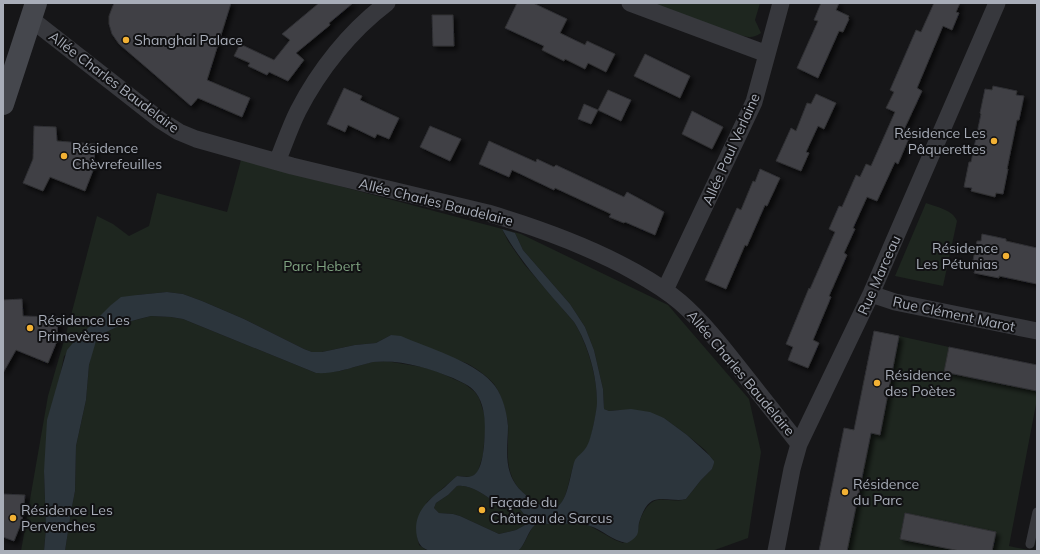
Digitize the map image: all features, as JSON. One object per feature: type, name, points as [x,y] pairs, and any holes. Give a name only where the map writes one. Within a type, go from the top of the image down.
[{"type":"main road","points":[[3,104],[34,11]]},
{"type":"street","points":[[277,162],[305,99],[322,72],[353,34],[374,13],[387,3]]},
{"type":"street","points":[[631,3],[767,54]]},
{"type":"street","name":"Allée Paul Verlaine","points":[[665,290],[754,102],[781,3]]},
{"type":"street","name":"Rue Marceau","points":[[776,551],[792,469],[799,444],[871,294],[997,3]]},
{"type":"street","name":"Allée Charles Baudelaire","points":[[34,11],[170,127],[179,132],[196,139],[277,162],[488,213],[544,231],[627,267],[657,284],[680,302],[700,321],[799,444]]},
{"type":"street","name":"Rue Clément Marot","points":[[871,294],[895,302],[1037,331]]},
{"type":"lane","points":[[1030,544],[1037,512]]},
{"type":"green space","points":[[651,3],[760,3],[755,20],[761,33],[752,37],[746,37]]},
{"type":"green space","name":"Parc Hebert","points":[[241,160],[521,234],[668,305],[749,399],[761,452],[748,538],[712,551],[518,551],[532,528],[536,524],[540,523],[576,523],[590,526],[623,543],[638,531],[643,513],[648,506],[658,500],[686,499],[712,469],[714,461],[705,450],[664,418],[619,410],[609,411],[604,409],[603,389],[594,350],[585,327],[570,304],[523,250],[515,233],[502,229],[508,241],[524,264],[574,322],[584,342],[595,379],[597,403],[590,440],[587,448],[576,460],[564,498],[557,507],[548,508],[527,497],[518,488],[510,471],[508,424],[501,398],[492,381],[470,365],[391,335],[376,343],[355,345],[322,352],[312,352],[244,319],[202,301],[183,294],[167,292],[137,295],[64,356],[44,471],[46,528],[44,551],[21,551],[48,396],[97,216],[113,224],[129,236],[149,226],[157,193],[227,212]]},
{"type":"green space","points":[[926,203],[952,214],[957,221],[943,286],[895,276]]},
{"type":"green space","points":[[151,316],[183,319],[316,373],[340,371],[372,362],[386,361],[436,371],[465,384],[475,392],[479,398],[484,413],[485,433],[483,455],[476,474],[471,477],[457,476],[427,502],[417,535],[419,545],[426,550],[431,551],[65,551],[75,491],[76,446],[86,400],[89,365],[93,347],[99,337],[104,333],[128,322]]},
{"type":"green space","points":[[899,336],[949,347],[944,372],[1037,391],[1037,399],[1009,546],[1033,551],[992,551],[905,513],[900,539],[959,551],[847,551],[871,433],[880,435]]},
{"type":"green space","points":[[457,486],[472,488],[497,503],[509,498],[512,499],[527,518],[525,525],[516,530],[499,534],[460,516],[439,513],[434,508],[436,503],[448,495]]},
{"type":"shaded area","points":[[502,229],[515,233],[523,250],[570,304],[585,327],[594,350],[603,389],[604,409],[609,411],[631,409],[650,412],[664,418],[687,435],[714,461],[712,469],[686,499],[660,499],[652,501],[645,508],[639,523],[637,535],[631,541],[627,543],[622,542],[595,528],[575,523],[540,523],[532,528],[518,551],[431,551],[426,549],[419,543],[417,537],[416,528],[419,514],[427,502],[457,476],[472,476],[478,471],[481,463],[485,426],[484,412],[480,399],[471,388],[453,378],[434,371],[414,365],[383,361],[327,373],[316,373],[183,319],[151,316],[128,322],[104,333],[96,341],[89,365],[86,400],[76,446],[75,491],[65,551],[44,551],[46,528],[44,471],[47,420],[67,350],[111,305],[121,297],[167,292],[183,294],[202,301],[244,319],[312,352],[322,352],[355,345],[376,343],[391,335],[401,336],[442,352],[467,364],[488,378],[498,390],[502,400],[506,411],[508,426],[508,467],[514,482],[525,494],[538,504],[551,508],[557,507],[565,497],[575,460],[589,443],[597,406],[597,392],[591,360],[584,340],[574,322],[535,277],[509,242]],"holes":[[[457,486],[472,488],[497,503],[509,498],[512,499],[527,518],[525,525],[516,530],[499,534],[460,516],[439,513],[434,508],[436,503],[448,495]]]},
{"type":"building","points":[[114,3],[231,3],[207,80],[250,98],[242,117],[198,98],[191,106],[119,44],[112,34],[109,24],[109,16]]},
{"type":"building","points":[[319,3],[353,3],[329,23],[330,25],[296,53],[304,60],[288,81],[269,72],[267,75],[248,66],[250,63],[234,56],[240,44],[274,60],[290,40],[282,34]]},
{"type":"building","points":[[517,3],[533,3],[567,19],[560,33],[585,45],[587,41],[615,54],[606,72],[588,63],[585,69],[565,59],[564,61],[542,50],[544,46],[505,28]]},
{"type":"building","points":[[821,3],[839,3],[836,10],[849,16],[849,19],[843,32],[839,31],[818,78],[797,68],[818,21],[814,20]]},
{"type":"building","points":[[934,3],[960,3],[956,12],[959,13],[952,30],[943,26],[917,88],[922,91],[902,134],[909,138],[898,164],[895,162],[877,201],[867,197],[853,228],[855,229],[844,253],[847,255],[829,296],[831,297],[813,340],[819,343],[808,368],[788,360],[793,347],[786,344],[809,288],[810,289],[835,232],[829,229],[839,206],[842,207],[856,175],[860,177],[866,164],[871,166],[895,112],[886,108],[894,92],[890,90],[916,30],[921,32]]},
{"type":"building","points":[[432,15],[453,15],[454,46],[433,46]]},
{"type":"building","points":[[645,54],[690,76],[680,98],[634,76]]},
{"type":"building","name":"Résidence Les Pâquerettes","points":[[993,86],[1017,91],[1016,95],[1024,96],[1019,120],[1017,120],[1003,194],[996,193],[995,197],[971,191],[972,188],[964,187],[969,162],[971,162],[985,89],[992,90]]},
{"type":"building","points":[[344,88],[362,96],[360,100],[399,118],[389,139],[377,134],[375,138],[348,125],[345,132],[327,124]]},
{"type":"building","points":[[608,90],[631,100],[621,121],[598,110]]},
{"type":"building","points":[[816,94],[836,103],[824,129],[818,126],[806,152],[809,153],[801,171],[776,161],[791,128],[796,131],[807,103],[811,104]]},
{"type":"building","points":[[584,104],[598,110],[591,124],[578,119]]},
{"type":"building","points":[[692,111],[723,127],[712,149],[682,134]]},
{"type":"building","name":"Résidence Chèvrefeuilles","points":[[34,126],[56,127],[57,141],[95,144],[94,168],[85,191],[50,177],[43,191],[23,183],[33,159]]},
{"type":"building","points":[[430,126],[461,139],[450,161],[420,147]]},
{"type":"building","points":[[489,141],[536,162],[537,159],[554,167],[556,165],[624,197],[627,192],[664,212],[655,235],[609,217],[611,214],[555,188],[554,190],[512,170],[509,177],[479,164]]},
{"type":"building","points":[[760,169],[780,178],[767,206],[765,205],[747,246],[745,245],[726,289],[705,280],[737,208],[741,210],[753,181],[755,182]]},
{"type":"building","name":"Résidence Les Pétunias","points":[[982,234],[1037,248],[1037,284],[999,276],[999,278],[974,273],[976,266],[972,265],[977,241],[981,241]]},
{"type":"building","name":"Résidence Les Primevères","points":[[22,299],[23,316],[58,317],[57,341],[48,363],[16,350],[3,373],[3,300]]},
{"type":"building","points":[[874,331],[899,336],[880,435],[871,433],[847,551],[819,551],[844,428],[854,430]]},
{"type":"building","name":"Résidence des Poètes","points":[[949,347],[1037,365],[1037,391],[944,372]]},
{"type":"building","name":"Résidence Les Pervenches","points":[[3,494],[25,495],[22,521],[14,541],[3,537]]},
{"type":"building","points":[[905,513],[996,532],[992,551],[960,551],[900,539]]},
{"type":"place","name":"Shanghai Palace","points":[[126,40]]},
{"type":"place","name":"Résidence Les Pâquerettes","points":[[994,141]]},
{"type":"place","name":"Résidence Chèvrefeuilles","points":[[64,156]]},
{"type":"place","name":"Résidence Les Pétunias","points":[[1006,256]]},
{"type":"place","name":"Résidence Les Primevères","points":[[30,328]]},
{"type":"place","name":"Résidence des Poètes","points":[[877,383]]},
{"type":"place","name":"Résidence du Parc","points":[[845,492]]},
{"type":"place","name":"Façade du Château de Sarcus","points":[[482,510]]},
{"type":"place","name":"Résidence Les Pervenches","points":[[13,518]]}]
